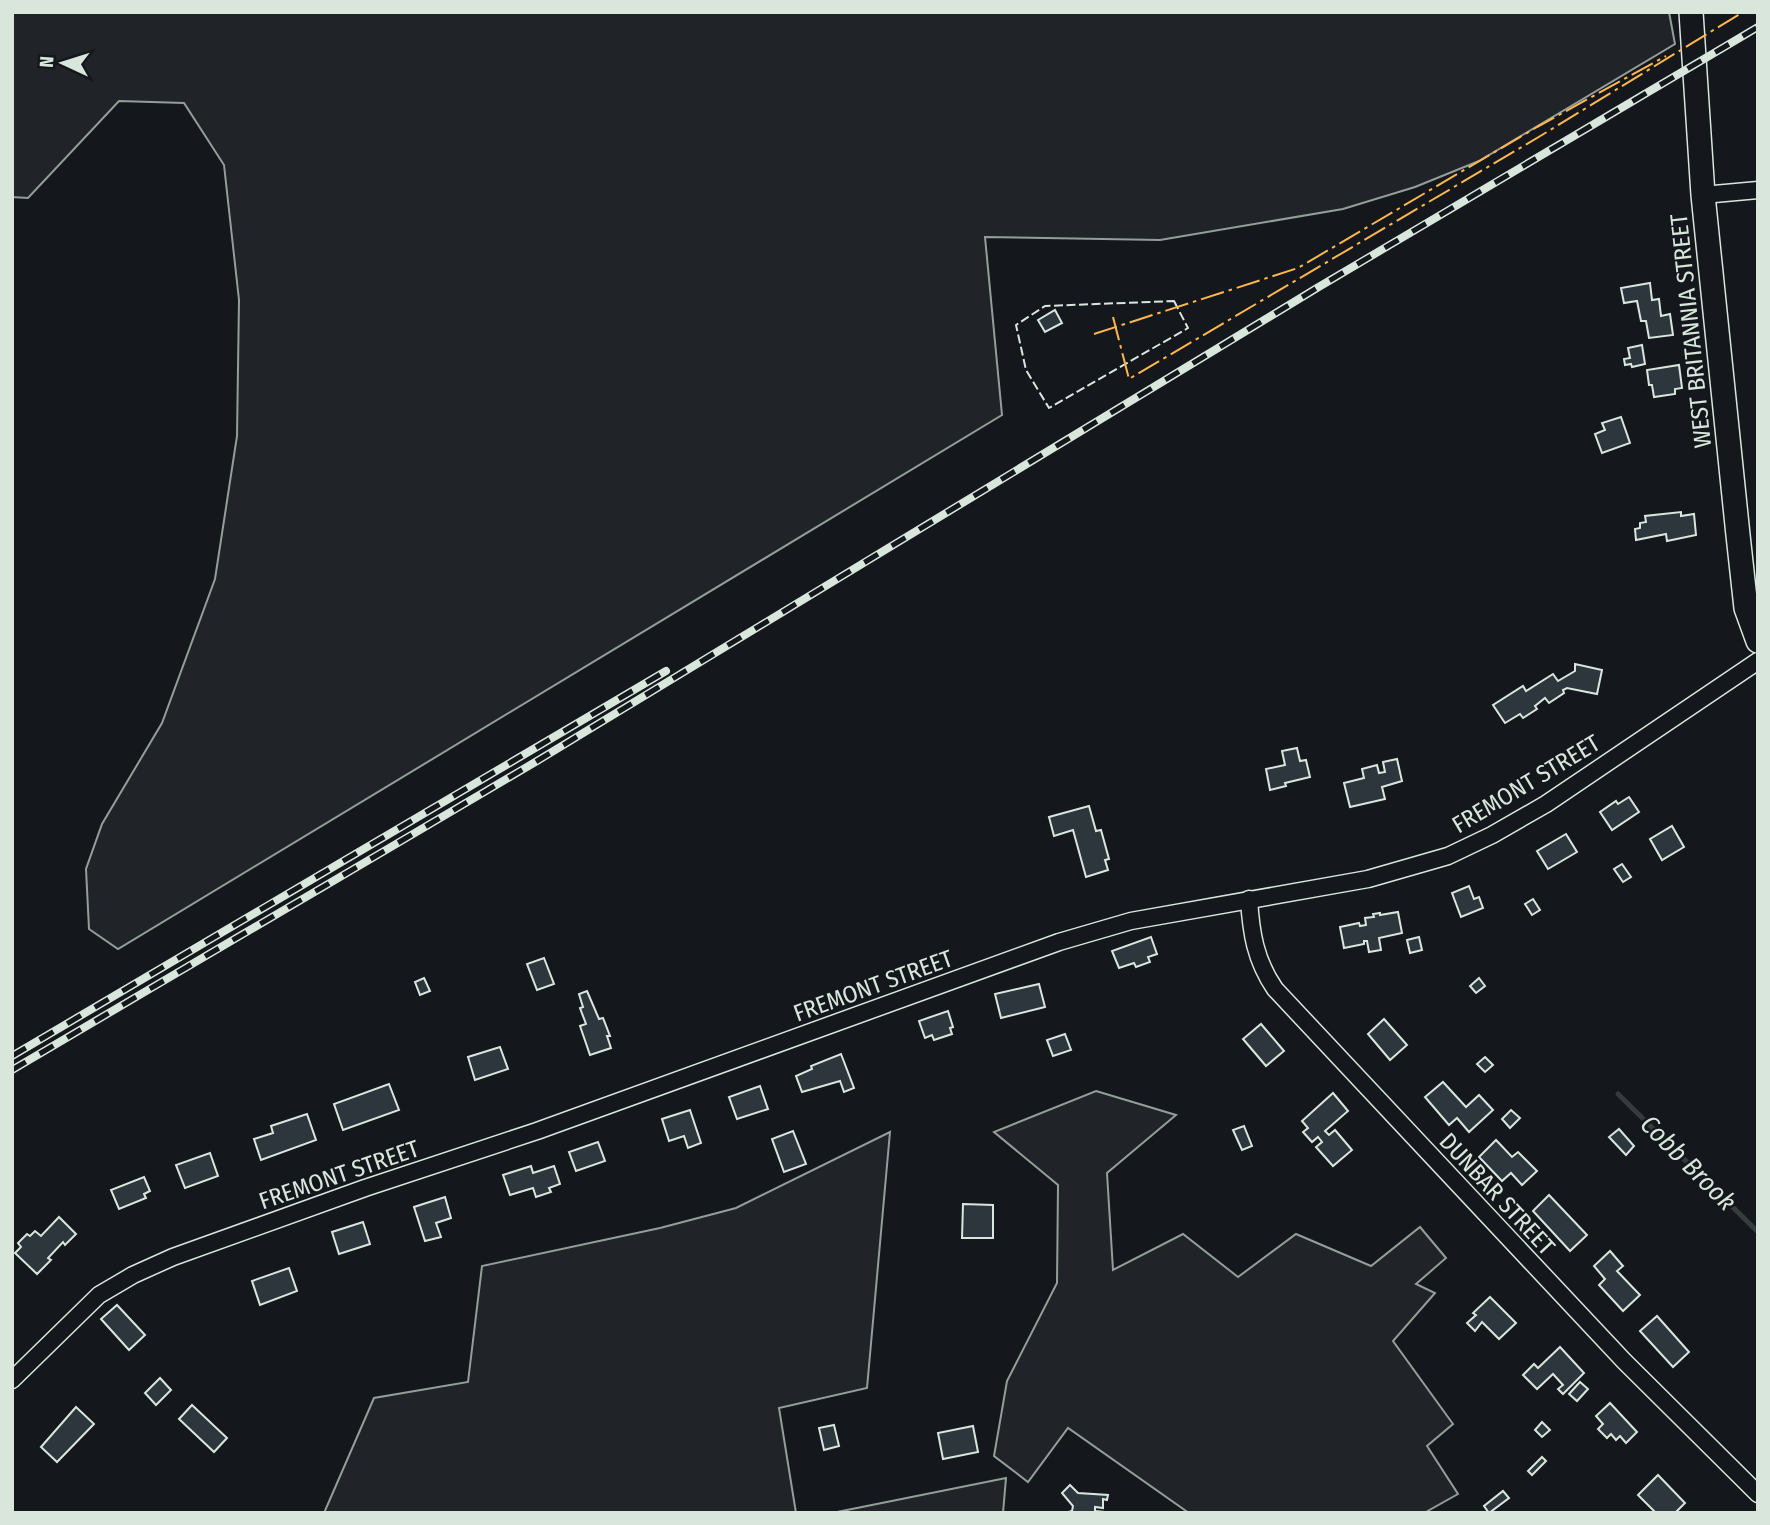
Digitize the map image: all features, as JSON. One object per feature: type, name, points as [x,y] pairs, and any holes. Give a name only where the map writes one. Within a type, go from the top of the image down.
[{"type":"street","name":"WEST BRITANNIA STREET","points":[[1691,12],[1703,195],[1744,592],[1749,620],[1758,641]]},
{"type":"street","points":[[1703,195],[1758,190]]},
{"type":"street","name":"FREMONT STREET","points":[[12,1380],[99,1296],[134,1275],[173,1257],[365,1188],[537,1131],[1059,942],[1131,921],[1388,874],[1428,863],[1463,849],[1546,804],[1758,661]]},
{"type":"street","name":"DUNBAR STREET","points":[[1249,899],[1255,948],[1264,973],[1275,989],[1624,1361],[1758,1494]]},
{"type":"shaded area","points":[[12,12],[1669,12],[1675,44],[1479,161],[1415,187],[1343,209],[1160,240],[985,237],[1002,415],[118,949],[89,929],[86,869],[102,824],[162,723],[215,579],[237,436],[239,300],[224,165],[184,103],[119,101],[28,198],[12,197]]},
{"type":"shaded area","points":[[1096,1091],[1176,1115],[1107,1173],[1113,1270],[1183,1234],[1238,1277],[1296,1234],[1371,1266],[1420,1227],[1446,1258],[1416,1284],[1435,1293],[1393,1341],[1453,1424],[1427,1446],[1458,1494],[1424,1513],[1189,1513],[1068,1428],[1028,1482],[994,1456],[1007,1381],[1057,1283],[1058,1185],[994,1132]]},
{"type":"shaded area","points":[[890,1132],[867,1388],[779,1408],[796,1513],[324,1513],[374,1398],[468,1382],[482,1266],[660,1228],[736,1208]]},
{"type":"shaded area","points":[[1006,1478],[1003,1513],[832,1513]]},
{"type":"building","points":[[1650,283],[1652,300],[1659,299],[1661,316],[1670,314],[1673,335],[1649,338],[1646,321],[1641,321],[1637,301],[1624,303],[1621,288]]},
{"type":"building","points":[[1055,310],[1062,323],[1045,332],[1038,320]]},
{"type":"building","points":[[1642,345],[1645,364],[1632,367],[1631,364],[1625,365],[1624,359],[1630,358],[1628,348]]},
{"type":"building","points":[[1679,365],[1682,388],[1675,389],[1675,394],[1654,397],[1647,370]]},
{"type":"building","points":[[1621,417],[1630,443],[1602,453],[1595,434],[1605,430],[1602,423]]},
{"type":"building","points":[[1681,512],[1681,516],[1694,514],[1696,535],[1667,541],[1666,534],[1636,540],[1635,529],[1640,528],[1640,523],[1646,522],[1645,516]]},
{"type":"building","points":[[1575,664],[1602,670],[1597,694],[1567,688],[1549,703],[1545,698],[1535,706],[1537,709],[1523,718],[1520,714],[1505,723],[1493,705],[1523,686],[1526,691],[1553,674],[1558,681],[1575,671]]},
{"type":"building","points":[[1297,748],[1300,761],[1306,760],[1310,777],[1270,790],[1266,769],[1285,765],[1282,751]]},
{"type":"building","points":[[1397,759],[1402,781],[1382,787],[1385,799],[1350,807],[1344,783],[1364,778],[1362,769],[1377,765],[1379,773],[1385,772],[1383,762]]},
{"type":"building","points":[[1629,797],[1639,812],[1612,830],[1600,812],[1616,801],[1618,804]]},
{"type":"building","points":[[1089,806],[1096,831],[1101,830],[1109,859],[1105,860],[1108,870],[1086,877],[1073,830],[1054,836],[1049,817]]},
{"type":"building","points":[[1672,826],[1684,847],[1662,860],[1650,839]]},
{"type":"building","points":[[1566,834],[1577,852],[1548,869],[1537,851]]},
{"type":"building","points":[[1622,864],[1631,877],[1623,882],[1614,869]]},
{"type":"building","points":[[1469,886],[1474,899],[1479,897],[1483,908],[1461,917],[1452,893]]},
{"type":"building","points":[[1533,899],[1540,910],[1532,915],[1525,904]]},
{"type":"building","points":[[1398,912],[1402,933],[1379,938],[1381,950],[1369,952],[1367,941],[1344,948],[1340,927],[1359,923],[1360,926],[1366,925],[1365,918],[1374,917],[1373,914]]},
{"type":"building","points":[[1151,937],[1157,954],[1148,957],[1150,962],[1136,967],[1134,963],[1119,968],[1112,951]]},
{"type":"building","points":[[1419,937],[1422,950],[1410,953],[1407,940]]},
{"type":"building","points":[[544,958],[554,984],[537,990],[527,964]]},
{"type":"building","points":[[424,978],[430,991],[420,995],[415,982]]},
{"type":"building","points":[[1479,978],[1485,986],[1476,993],[1470,986]]},
{"type":"building","points":[[1039,984],[1045,1007],[1001,1018],[995,994]]},
{"type":"building","points":[[587,991],[599,1019],[603,1018],[610,1036],[607,1036],[611,1048],[590,1055],[580,1026],[586,1024],[580,1008],[583,1007],[579,994]]},
{"type":"building","points":[[948,1011],[953,1027],[950,1028],[952,1034],[934,1040],[932,1035],[925,1038],[919,1021]]},
{"type":"building","points":[[1384,1019],[1407,1045],[1390,1060],[1368,1034]]},
{"type":"building","points":[[1261,1024],[1284,1051],[1266,1066],[1243,1039]]},
{"type":"building","points":[[1065,1034],[1071,1050],[1053,1056],[1047,1040]]},
{"type":"building","points":[[500,1047],[508,1069],[475,1080],[468,1057]]},
{"type":"building","points":[[841,1054],[854,1088],[844,1092],[840,1081],[802,1092],[796,1076],[812,1069],[811,1066]]},
{"type":"building","points":[[1485,1057],[1493,1065],[1485,1072],[1477,1064]]},
{"type":"building","points":[[1443,1082],[1466,1107],[1479,1095],[1493,1110],[1469,1132],[1457,1118],[1449,1125],[1425,1097]]},
{"type":"building","points":[[389,1084],[399,1110],[343,1130],[334,1104]]},
{"type":"building","points":[[760,1086],[768,1109],[737,1119],[729,1097]]},
{"type":"building","points":[[1333,1093],[1348,1111],[1325,1131],[1329,1135],[1335,1130],[1352,1150],[1333,1166],[1316,1147],[1322,1142],[1318,1137],[1312,1142],[1303,1132],[1308,1128],[1302,1121]]},
{"type":"building","points":[[690,1110],[701,1143],[688,1148],[684,1136],[669,1141],[662,1119]]},
{"type":"building","points":[[1511,1110],[1520,1118],[1510,1128],[1502,1119]]},
{"type":"building","points":[[307,1114],[316,1140],[261,1160],[254,1139],[273,1133],[271,1126]]},
{"type":"building","points":[[1244,1126],[1252,1146],[1242,1150],[1233,1130]]},
{"type":"building","points":[[1619,1129],[1634,1146],[1626,1155],[1609,1137]]},
{"type":"building","points":[[793,1131],[806,1164],[784,1172],[772,1139]]},
{"type":"building","points":[[1496,1140],[1512,1157],[1518,1152],[1537,1171],[1522,1185],[1511,1173],[1502,1181],[1479,1157]]},
{"type":"building","points":[[598,1142],[605,1161],[576,1171],[569,1152]]},
{"type":"building","points":[[210,1153],[218,1176],[185,1188],[176,1165]]},
{"type":"building","points":[[531,1166],[533,1173],[554,1166],[560,1184],[549,1188],[551,1192],[536,1197],[533,1188],[510,1195],[503,1175]]},
{"type":"building","points":[[144,1177],[150,1191],[144,1194],[146,1198],[119,1209],[111,1190]]},
{"type":"building","points":[[1549,1195],[1587,1235],[1570,1251],[1533,1211]]},
{"type":"building","points":[[445,1197],[451,1218],[436,1223],[441,1237],[425,1241],[414,1207]]},
{"type":"building","points":[[963,1204],[993,1205],[993,1238],[962,1238]]},
{"type":"building","points":[[59,1217],[76,1234],[65,1245],[63,1242],[37,1274],[15,1253],[21,1247],[18,1243],[27,1234],[30,1236],[35,1231],[41,1236]]},
{"type":"building","points":[[363,1222],[370,1244],[339,1254],[332,1232]]},
{"type":"building","points":[[1610,1251],[1623,1266],[1617,1271],[1640,1295],[1623,1311],[1599,1285],[1605,1279],[1594,1266]]},
{"type":"building","points":[[289,1268],[297,1291],[260,1305],[252,1281]]},
{"type":"building","points":[[1490,1297],[1516,1323],[1499,1339],[1482,1322],[1475,1331],[1467,1323],[1476,1315],[1473,1313]]},
{"type":"building","points":[[117,1305],[145,1335],[129,1350],[101,1319]]},
{"type":"building","points":[[1657,1316],[1689,1352],[1673,1367],[1640,1331]]},
{"type":"building","points":[[1560,1347],[1584,1373],[1563,1394],[1558,1389],[1563,1385],[1553,1374],[1537,1389],[1523,1375],[1534,1364],[1538,1368]]},
{"type":"building","points":[[160,1378],[171,1390],[156,1405],[145,1393]]},
{"type":"building","points":[[1580,1382],[1588,1389],[1577,1401],[1569,1394]]},
{"type":"building","points":[[1610,1403],[1637,1432],[1626,1443],[1620,1436],[1616,1440],[1611,1434],[1607,1438],[1598,1429],[1603,1424],[1596,1416]]},
{"type":"building","points":[[192,1405],[227,1438],[214,1452],[179,1419]]},
{"type":"building","points":[[76,1407],[94,1424],[57,1462],[41,1447]]},
{"type":"building","points":[[1542,1422],[1550,1430],[1542,1437],[1535,1430]]},
{"type":"building","points":[[834,1425],[839,1446],[824,1450],[819,1428]]},
{"type":"building","points":[[973,1426],[978,1452],[943,1459],[938,1433]]},
{"type":"building","points":[[1542,1457],[1546,1461],[1532,1475],[1528,1471]]},
{"type":"building","points":[[1658,1475],[1685,1503],[1675,1513],[1656,1513],[1638,1495]]},
{"type":"building","points":[[1070,1485],[1078,1493],[1108,1495],[1107,1500],[1103,1499],[1103,1508],[1095,1507],[1095,1511],[1115,1513],[1065,1513],[1072,1511],[1073,1506],[1062,1493]]},
{"type":"building","points":[[1503,1491],[1509,1498],[1489,1513],[1484,1506]]},
{"type":"waterway","name":"Cobb Brook","points":[[1618,1094],[1758,1232]]},
{"type":"railway","points":[[12,1070],[537,761],[1317,288],[1758,27]]},
{"type":"railway","points":[[12,1056],[666,671]]},
{"type":"fence","points":[[1174,301],[1188,328],[1049,408],[1026,370],[1016,325],[1045,306],[1174,301]]},
{"type":"power","points":[[1113,317],[1129,379],[1542,135],[1743,12]]},
{"type":"power","points":[[1094,334],[1298,268],[1537,127],[1666,56]]}]
